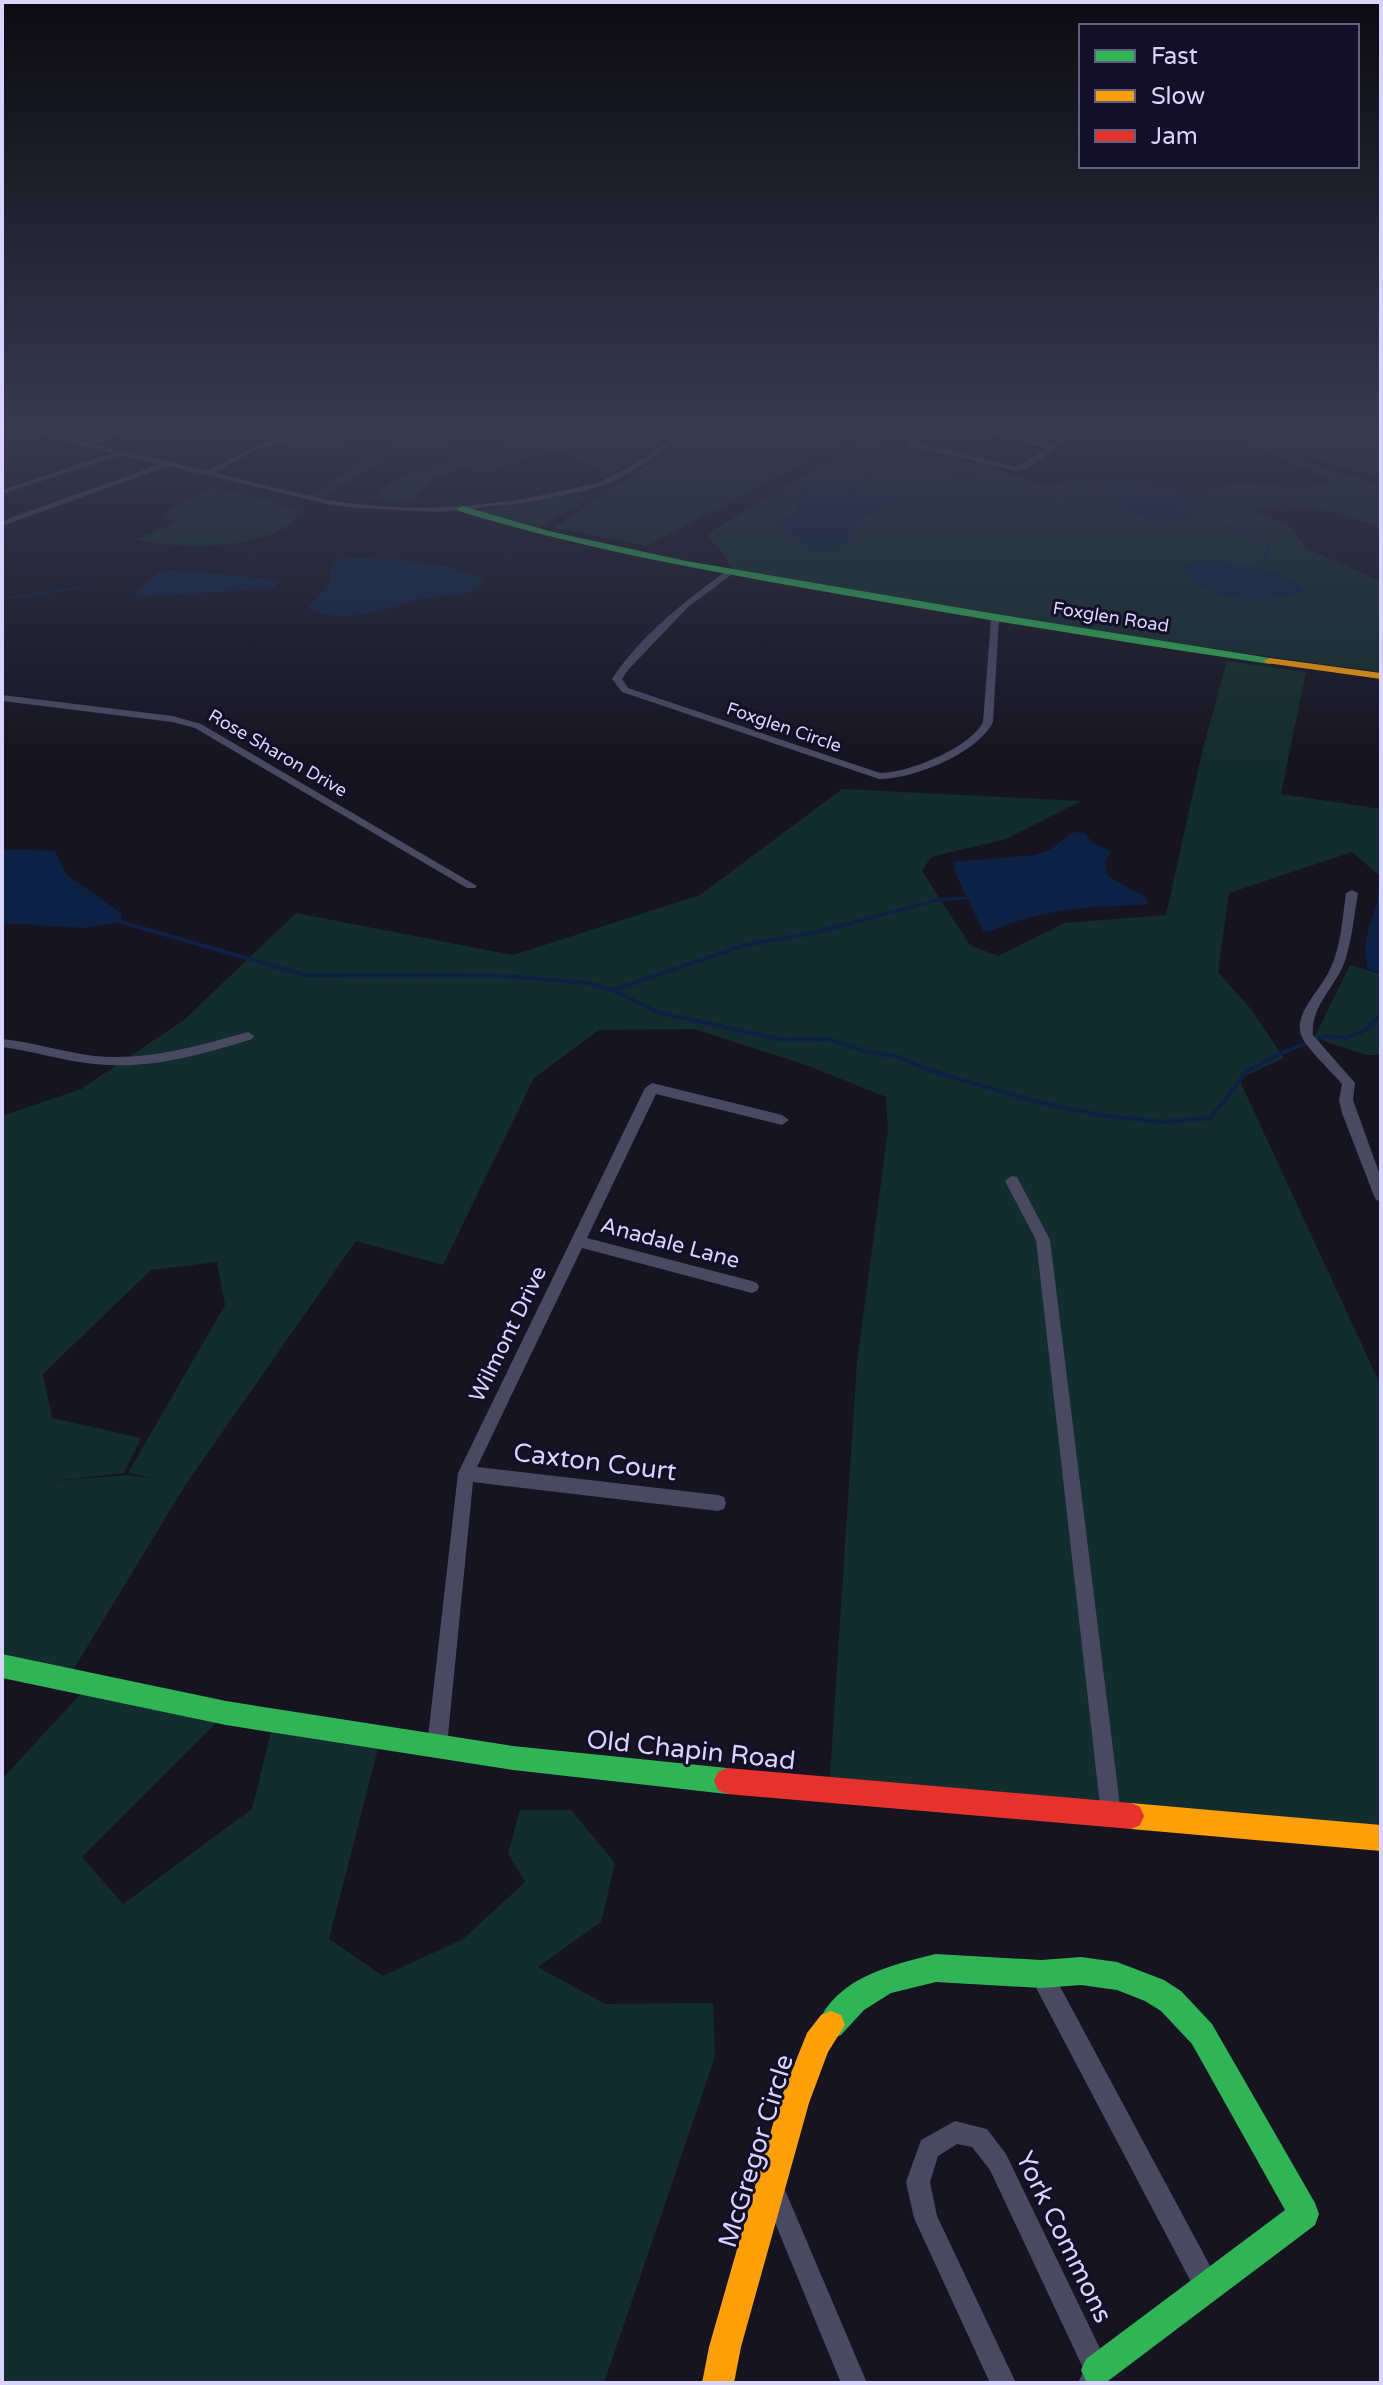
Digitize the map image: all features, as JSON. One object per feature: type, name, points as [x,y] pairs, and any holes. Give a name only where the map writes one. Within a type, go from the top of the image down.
[{"type":"street","name":"Foxglen Road","points":[[571,538],[731,572],[995,619],[1381,676]]},
{"type":"street","name":"Foxglen Circle","points":[[731,572],[685,605],[624,668],[617,679],[618,685],[625,690],[879,776],[891,778],[913,773],[984,730],[988,722],[995,619]]},
{"type":"street","name":"Rose Sharon Drive","points":[[2,698],[185,721],[198,726],[471,886]]},
{"type":"street","points":[[1352,893],[1339,962],[1307,1019],[1311,1042],[1349,1083],[1346,1100],[1349,1113],[1381,1196]]},
{"type":"street","points":[[2,1043],[94,1060],[136,1060],[203,1050],[248,1036]]},
{"type":"street","name":"Wilmont Drive","points":[[437,1746],[466,1473],[652,1088],[782,1120]]},
{"type":"street","points":[[1012,1181],[1043,1240],[1111,1814]]},
{"type":"street","name":"Anadale Lane","points":[[577,1241],[752,1287]]},
{"type":"street","name":"Caxton Court","points":[[466,1473],[718,1503]]},
{"type":"street","name":"Old Chapin Road","points":[[2,1666],[226,1713],[437,1746],[652,1774],[1381,1838]]},
{"type":"street","name":"McGregor Circle","points":[[718,2383],[771,2184],[808,2062],[828,2027],[854,2000],[885,1980],[918,1970],[936,1968],[1041,1974],[1081,1971],[1117,1976],[1154,1990],[1171,2001],[1202,2034],[1304,2214],[1207,2287]]},
{"type":"street","points":[[1041,1974],[1207,2287],[1094,2376]]},
{"type":"street","name":"York Commons","points":[[1003,2383],[926,2218],[918,2182],[929,2148],[955,2132],[979,2137],[998,2162],[1094,2376]]},
{"type":"street","points":[[771,2184],[854,2383]]},
{"type":"green space","points":[[138,538],[258,538],[198,546]]},
{"type":"green space","points":[[607,538],[662,538],[647,546]]},
{"type":"green space","points":[[710,538],[1298,538],[1305,548],[1381,581],[1381,672],[1056,624],[733,569]]},
{"type":"green space","points":[[1227,661],[1306,672],[1281,794],[1381,809],[1381,877],[1352,852],[1229,893],[1218,972],[1250,1008],[1284,1058],[1239,1079],[1381,1386],[1381,1838],[829,1790],[857,1362],[888,1130],[886,1097],[806,1065],[694,1029],[599,1030],[534,1078],[443,1265],[356,1241],[186,1484],[67,1680],[2,1666],[2,1116],[81,1089],[184,1020],[296,913],[513,955],[700,895],[842,789],[1081,801],[1006,839],[931,857],[922,871],[970,945],[998,956],[1065,923],[1166,915],[1203,748]],"holes":[[[217,1262],[225,1305],[128,1473],[152,1478],[126,1475],[54,1481],[124,1473],[141,1438],[52,1418],[43,1374],[151,1270]]]},
{"type":"green space","points":[[1350,965],[1381,974],[1381,1055],[1367,1055],[1314,1038]]},
{"type":"green space","points":[[89,1685],[226,1713],[82,1857],[123,1904],[252,1809],[274,1720],[381,1737],[329,1939],[383,1976],[463,1939],[525,1882],[508,1854],[520,1810],[571,1810],[615,1863],[601,1922],[538,1967],[605,2004],[713,2003],[715,2057],[604,2383],[2,2383],[2,1779]]},
{"type":"water","points":[[795,538],[850,538],[841,545],[816,550]]},
{"type":"water","points":[[349,558],[442,565],[475,575],[484,582],[465,593],[425,598],[366,613],[336,616],[308,608],[330,583],[329,573],[336,562]]},
{"type":"water","points":[[1187,562],[1240,564],[1271,571],[1296,583],[1304,591],[1256,599],[1221,594],[1192,579],[1183,567]]},
{"type":"water","points":[[162,569],[280,580],[275,588],[138,597],[136,591]]},
{"type":"water","points":[[1074,832],[1085,833],[1092,842],[1111,852],[1105,863],[1108,876],[1147,898],[1147,905],[1066,910],[983,931],[956,875],[953,862],[1034,855],[1048,851]]},
{"type":"water","points":[[2,849],[55,851],[66,874],[122,914],[121,922],[84,928],[2,923]]},
{"type":"water","points":[[1381,885],[1381,973],[1368,969],[1366,945],[1378,887]]},
{"type":"waterway","points":[[1259,568],[1268,550],[1267,542],[1261,538]]},
{"type":"waterway","points":[[2,599],[91,586]]},
{"type":"waterway","points":[[855,922],[937,900],[966,898]]},
{"type":"waterway","points":[[613,990],[745,945],[813,933],[862,920]]},
{"type":"waterway","points":[[121,922],[305,975],[506,976],[588,983],[612,990],[657,1012],[783,1040],[828,1039],[864,1051],[899,1057],[929,1070],[1033,1101],[1099,1115],[1163,1122],[1211,1118],[1247,1071],[1279,1054],[1326,1036],[1347,1038],[1367,1029],[1381,1015]]},
{"type":"traffic: fast","points":[[568,538],[686,564],[990,617],[1270,661]]},
{"type":"traffic: fast","points":[[2,1666],[226,1713],[513,1758],[727,1781]]},
{"type":"traffic: fast","points":[[831,2025],[854,2000],[885,1980],[936,1968],[1041,1974],[1081,1971],[1117,1976],[1154,1990],[1171,2001],[1202,2034],[1304,2214],[1097,2370]]},
{"type":"traffic: slow","points":[[1270,661],[1381,676]]},
{"type":"traffic: slow","points":[[1131,1816],[1381,1838]]},
{"type":"traffic: slow","points":[[718,2383],[725,2347],[794,2103],[817,2043],[831,2025]]},
{"type":"traffic: jam","points":[[727,1781],[1131,1816]]}]
